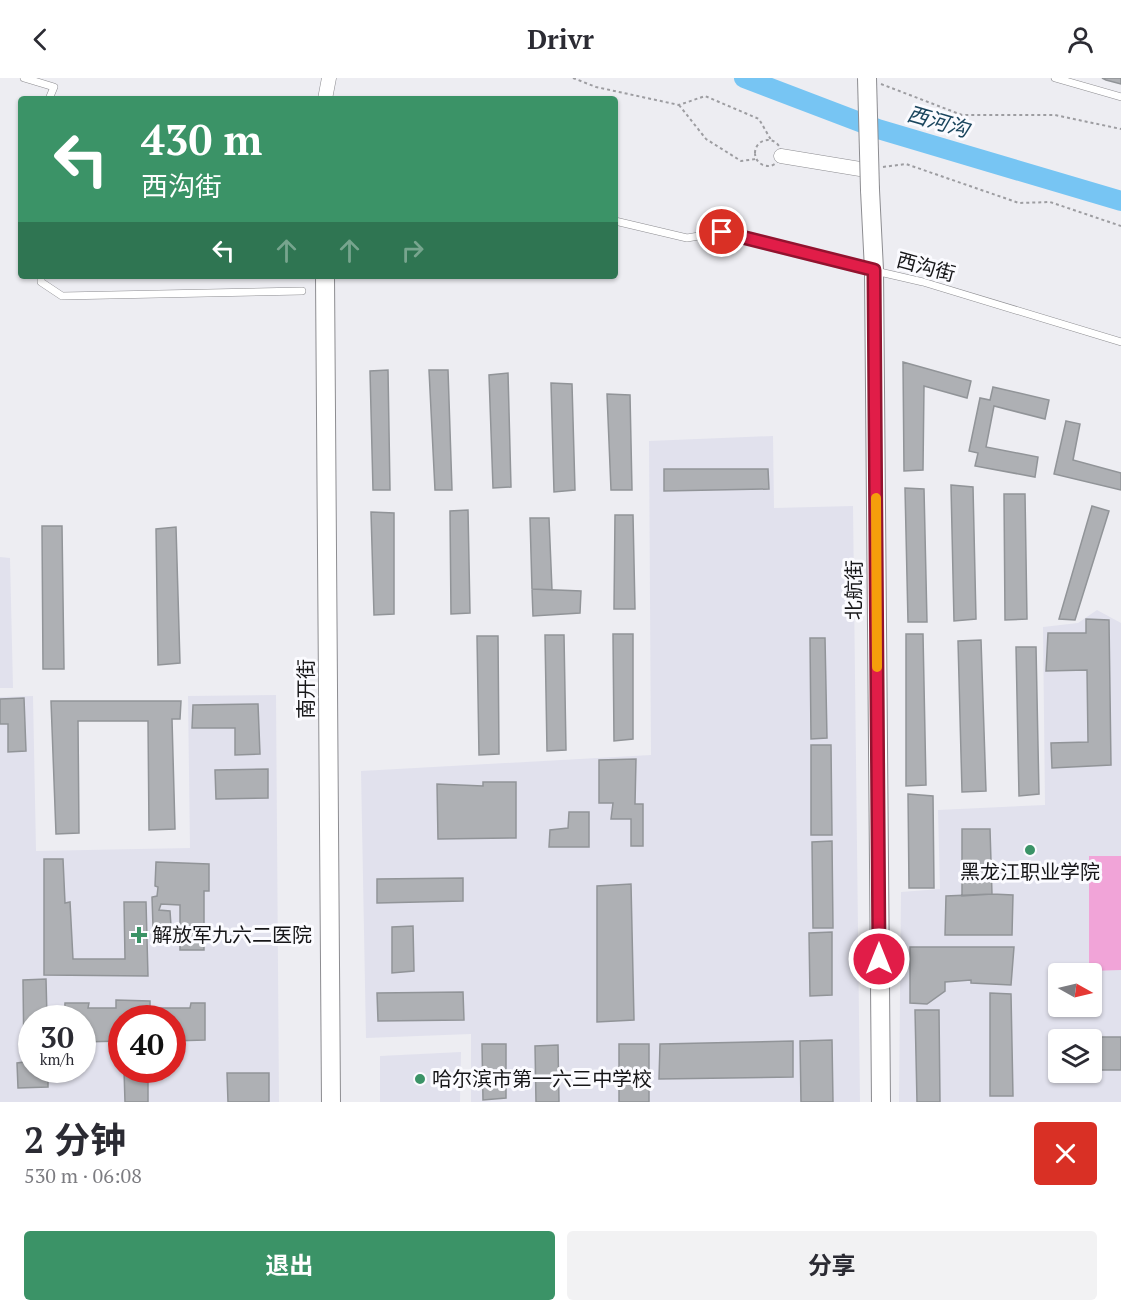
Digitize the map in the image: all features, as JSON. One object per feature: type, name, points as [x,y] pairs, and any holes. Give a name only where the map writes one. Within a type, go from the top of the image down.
[{"type":"street","points":[[326,96],[329,78]]},
{"type":"street","name":"北航街","points":[[874,81],[870,190],[874,270],[880,1102]]},
{"type":"street","points":[[781,156],[860,169]]},
{"type":"street","name":"南开街","points":[[325,279],[332,1102]]},
{"type":"lane","points":[[24,78],[54,87],[50,96]]},
{"type":"lane","points":[[1055,78],[1121,97]]},
{"type":"lane","name":"西沟街","points":[[618,222],[687,238],[722,232],[923,282],[1121,342]]},
{"type":"lane","points":[[41,279],[41,282],[62,296],[302,291]]},
{"type":"path","points":[[573,78],[596,87],[679,105],[705,96],[759,119],[771,140],[781,148],[779,160],[772,166],[763,165],[756,159],[756,146],[763,140],[771,140]]},
{"type":"path","points":[[874,81],[962,115],[1055,115],[1121,129]]},
{"type":"path","points":[[679,105],[706,139],[741,161],[756,159]]},
{"type":"path","points":[[883,166],[906,164],[1019,202],[1050,202],[1121,226]]},
{"type":"shaded area","points":[[773,436],[774,508],[853,506],[860,1102],[471,1102],[471,1034],[366,1038],[361,771],[651,755],[649,441]]},
{"type":"shaded area","points":[[0,557],[10,558],[13,688],[0,688]]},
{"type":"shaded area","name":"黑龙江职业学院","points":[[1097,610],[1121,623],[1121,1102],[899,1102],[901,892],[940,889],[938,810],[1045,805],[1043,627],[1078,623]]},
{"type":"shaded area","name":"解放军九六二医院","points":[[276,695],[279,1102],[0,1102],[0,697],[33,696],[36,851],[190,848],[188,696]]},
{"type":"shaded area","points":[[1089,856],[1121,856],[1121,970],[1102,971],[1102,963],[1089,963]]},
{"type":"shaded area","name":"哈尔滨市第一六三中学校","points":[[461,1052],[460,1102],[380,1102],[380,1056]]},
{"type":"building","points":[[1102,78],[1121,78],[1121,84],[1106,80]]},
{"type":"building","points":[[903,362],[971,381],[967,398],[924,386],[923,470],[904,471]]},
{"type":"building","points":[[388,370],[390,490],[373,490],[370,371]]},
{"type":"building","points":[[429,370],[448,370],[452,490],[435,490]]},
{"type":"building","points":[[508,373],[511,487],[493,488],[489,375]]},
{"type":"building","points":[[551,383],[572,384],[575,490],[554,492]]},
{"type":"building","points":[[993,387],[1049,400],[1045,419],[994,406],[986,447],[1038,457],[1035,477],[975,466],[978,453],[969,451],[980,398],[990,400]]},
{"type":"building","points":[[607,394],[630,395],[632,490],[611,490]]},
{"type":"building","points":[[1066,421],[1080,424],[1073,460],[1121,473],[1121,490],[1054,474]]},
{"type":"building","points":[[664,469],[768,469],[769,489],[664,491]]},
{"type":"building","points":[[951,485],[973,487],[976,619],[954,621]]},
{"type":"building","points":[[905,488],[924,489],[927,622],[908,622]]},
{"type":"building","points":[[1004,494],[1025,494],[1027,619],[1005,620]]},
{"type":"building","points":[[1092,506],[1109,511],[1075,620],[1059,619]]},
{"type":"building","points":[[468,510],[470,613],[451,614],[450,511]]},
{"type":"building","points":[[371,512],[394,513],[394,614],[374,615]]},
{"type":"building","points":[[615,515],[633,515],[635,609],[614,609]]},
{"type":"building","points":[[530,518],[549,518],[552,590],[532,589]]},
{"type":"building","points":[[42,526],[62,526],[64,669],[43,669]]},
{"type":"building","points":[[176,527],[180,663],[158,665],[156,529]]},
{"type":"building","points":[[532,589],[581,591],[580,613],[533,616]]},
{"type":"building","points":[[1086,619],[1109,620],[1111,765],[1052,768],[1051,743],[1088,742],[1087,670],[1046,671],[1048,633],[1086,633]]},
{"type":"building","points":[[613,634],[633,634],[633,739],[614,741]]},
{"type":"building","points":[[906,634],[923,634],[926,785],[906,786]]},
{"type":"building","points":[[545,635],[564,635],[566,750],[547,751]]},
{"type":"building","points":[[477,636],[498,636],[499,754],[479,755]]},
{"type":"building","points":[[810,638],[825,638],[827,738],[811,739]]},
{"type":"building","points":[[981,640],[986,791],[962,792],[958,641]]},
{"type":"building","points":[[1016,647],[1036,647],[1039,794],[1019,796]]},
{"type":"building","points":[[24,698],[26,751],[8,752],[8,724],[0,724],[0,699]]},
{"type":"building","points":[[51,701],[181,701],[180,719],[172,719],[175,829],[149,830],[148,721],[78,721],[79,833],[56,834]]},
{"type":"building","points":[[258,704],[260,754],[235,755],[235,728],[192,728],[193,705]]},
{"type":"building","points":[[811,745],[831,745],[832,835],[811,835]]},
{"type":"building","points":[[636,759],[635,804],[643,804],[643,846],[631,846],[631,819],[611,819],[613,803],[599,803],[599,760]]},
{"type":"building","points":[[268,769],[268,798],[216,799],[215,770]]},
{"type":"building","points":[[483,782],[516,782],[516,838],[438,839],[437,784],[483,786]]},
{"type":"building","points":[[908,794],[933,796],[934,888],[909,888]]},
{"type":"building","points":[[569,812],[589,812],[589,847],[549,847],[550,830],[568,828]]},
{"type":"building","points":[[962,829],[990,829],[992,894],[962,896]]},
{"type":"building","points":[[832,841],[833,928],[813,928],[812,842]]},
{"type":"building","points":[[44,859],[63,859],[65,903],[70,902],[73,959],[125,959],[124,902],[146,902],[148,976],[44,975]]},
{"type":"building","points":[[156,862],[209,864],[209,891],[204,891],[204,950],[180,950],[180,905],[161,904],[159,910],[170,911],[171,926],[153,927],[152,897],[157,896],[158,887],[155,886]]},
{"type":"building","points":[[463,878],[463,901],[377,903],[377,879]]},
{"type":"building","points":[[631,884],[634,1020],[597,1022],[597,886]]},
{"type":"building","points":[[1013,895],[1012,935],[945,935],[946,896]]},
{"type":"building","points":[[413,926],[414,971],[392,973],[392,927]]},
{"type":"building","points":[[832,932],[832,995],[810,996],[809,933]]},
{"type":"building","points":[[910,947],[1014,947],[1011,985],[971,983],[971,980],[945,982],[945,991],[927,1004],[910,1003]]},
{"type":"building","points":[[46,979],[47,1005],[23,1005],[23,980]]},
{"type":"building","points":[[463,992],[464,1020],[378,1021],[377,993]]},
{"type":"building","points":[[990,993],[1011,994],[1013,1096],[990,1096]]},
{"type":"building","points":[[116,1000],[150,1001],[150,1005],[116,1005]]},
{"type":"building","points":[[65,1003],[89,1003],[89,1005],[65,1005]]},
{"type":"building","points":[[191,1003],[205,1003],[205,1040],[186,1041],[186,1008],[190,1008]]},
{"type":"building","points":[[96,1008],[108,1008],[108,1041],[96,1042]]},
{"type":"building","points":[[915,1010],[939,1010],[940,1102],[917,1102]]},
{"type":"building","points":[[1102,1037],[1121,1037],[1121,1070],[1102,1070]]},
{"type":"building","points":[[832,1040],[833,1102],[801,1102],[800,1041]]},
{"type":"building","points":[[793,1041],[793,1077],[659,1079],[660,1044]]},
{"type":"building","points":[[482,1044],[506,1044],[506,1098],[483,1100]]},
{"type":"building","points":[[619,1044],[649,1044],[649,1102],[619,1102]]},
{"type":"building","points":[[558,1045],[559,1102],[536,1102],[535,1046]]},
{"type":"building","points":[[17,1063],[18,1083],[48,1083],[48,1087],[18,1088]]},
{"type":"building","points":[[227,1073],[269,1073],[269,1102],[228,1102]]},
{"type":"building","points":[[124,1083],[148,1083],[148,1102],[125,1102]]},
{"type":"waterway","name":"西河沟","points":[[744,78],[878,129],[1121,201]]},
{"type":"slow traffic","points":[[876,498],[877,667]]},
{"type":"place","name":"黑龙江职业学院","points":[[1030,850]]},
{"type":"place","name":"解放军九六二医院","points":[[139,935]]},
{"type":"place","name":"哈尔滨市第一六三中学校","points":[[420,1079]]},
{"type":"route","points":[[722,232],[874,270],[879,959]]}]
